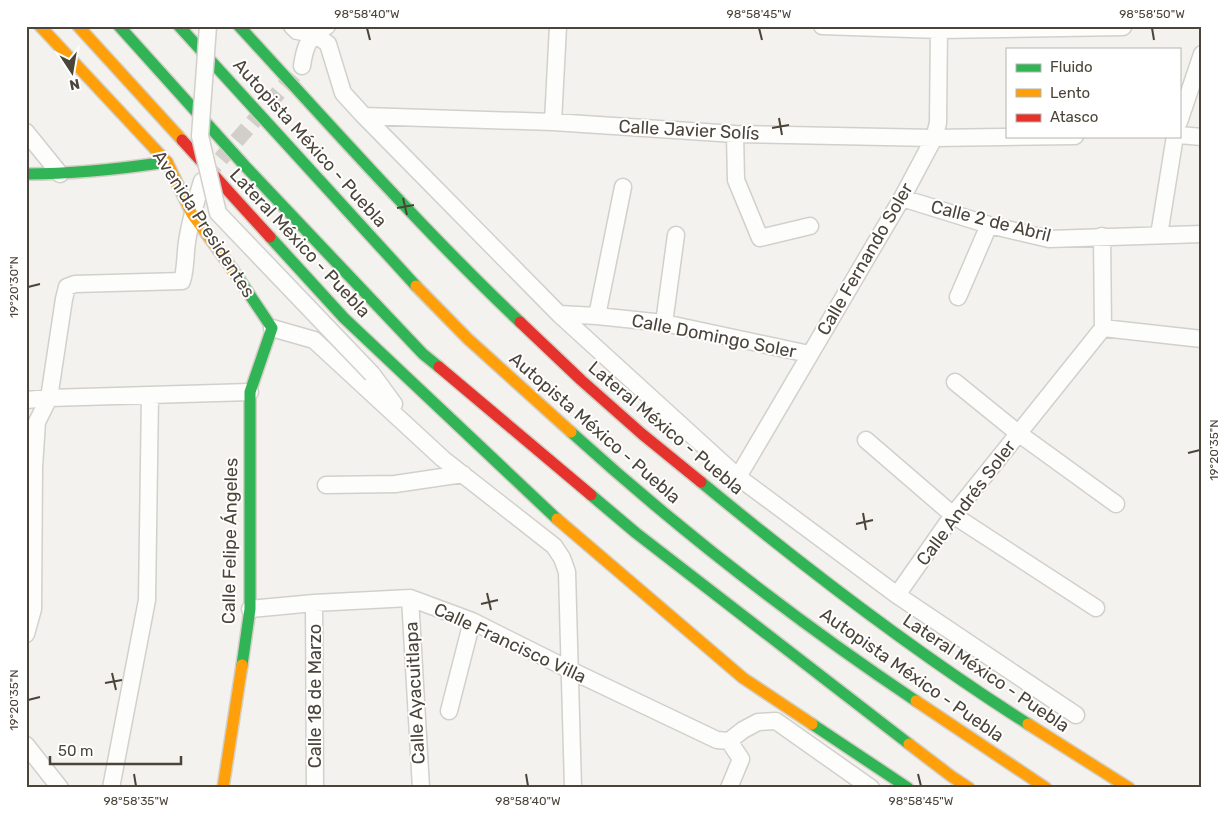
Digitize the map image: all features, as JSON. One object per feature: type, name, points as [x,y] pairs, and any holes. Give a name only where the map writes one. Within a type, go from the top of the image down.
[{"type":"main road","name":"Avenida Presidentes","points":[[40,26],[167,162],[192,214],[239,278],[272,328]]},
{"type":"main road","name":"Lateral México - Puebla","points":[[78,26],[344,318],[550,513],[743,678],[908,788]]},
{"type":"main road","points":[[119,26],[245,166],[422,354],[636,533],[943,770],[969,788]]},
{"type":"main road","name":"Autopista México - Puebla","points":[[179,26],[438,309],[468,339],[616,472],[675,522],[779,604],[870,670],[1046,788]]},
{"type":"main road","name":"Lateral México - Puebla","points":[[239,26],[402,204],[482,287],[581,380],[642,434],[850,600],[934,661],[1129,788]]},
{"type":"main road","points":[[26,174],[60,174],[120,169],[167,162]]},
{"type":"main road","name":"Calle Felipe Ángeles","points":[[224,788],[250,609],[250,392],[272,328]]},
{"type":"street","points":[[208,26],[200,136],[218,213],[372,374],[416,434]]},
{"type":"street","points":[[292,26],[297,31],[321,30]]},
{"type":"street","points":[[553,122],[558,26]]},
{"type":"street","points":[[822,26],[939,28],[1123,27]]},
{"type":"street","name":"Calle Fernando Soler","points":[[738,477],[902,198],[934,138],[938,122],[939,28]]},
{"type":"street","points":[[302,66],[304,50],[321,30]]},
{"type":"street","points":[[321,30],[328,44],[343,93],[364,116],[559,314],[738,477],[897,595],[1076,715]]},
{"type":"street","points":[[1180,119],[1202,54]]},
{"type":"street","name":"Calle Javier Solís","points":[[364,116],[553,122],[736,134],[934,138],[1006,137]]},
{"type":"street","points":[[26,132],[60,174]]},
{"type":"street","points":[[736,134],[736,180],[760,238],[810,226]]},
{"type":"street","points":[[1180,135],[1202,137]]},
{"type":"street","points":[[1159,235],[1175,138]]},
{"type":"street","points":[[26,634],[29,609],[34,467],[38,422],[49,398],[67,287],[75,284],[182,281],[185,272],[186,247],[192,214],[202,181]]},
{"type":"street","points":[[597,316],[623,187]]},
{"type":"street","name":"Calle 2 de Abril","points":[[902,198],[989,225],[1049,239],[1202,234]]},
{"type":"street","points":[[958,297],[989,225]]},
{"type":"street","points":[[664,323],[676,235]]},
{"type":"street","points":[[1102,236],[1102,328],[1202,339]]},
{"type":"street","name":"Calle Domingo Soler","points":[[559,314],[664,323],[809,354]]},
{"type":"street","points":[[272,328],[314,340],[443,459],[554,546],[562,558],[567,572],[573,788]]},
{"type":"street","name":"Calle Andrés Soler","points":[[897,595],[953,515],[1102,328]]},
{"type":"street","points":[[955,382],[1018,432],[1116,504]]},
{"type":"street","points":[[26,400],[250,392]]},
{"type":"street","points":[[111,788],[147,600],[150,395]]},
{"type":"street","points":[[866,440],[953,515],[1096,608]]},
{"type":"street","points":[[326,486],[395,484],[463,474]]},
{"type":"street","points":[[562,558],[570,547],[583,541]]},
{"type":"street","name":"Calle Francisco Villa","points":[[250,609],[314,603],[410,598],[472,621],[717,740],[729,741]]},
{"type":"street","name":"Calle Ayacuitlapa","points":[[410,598],[421,788]]},
{"type":"street","name":"Calle 18 de Marzo","points":[[314,603],[315,788]]},
{"type":"street","points":[[449,712],[472,621]]},
{"type":"street","points":[[728,788],[741,759],[729,741],[743,730],[758,722],[776,721],[861,785]]},
{"type":"street","points":[[26,745],[60,788]]},
{"type":"tunnel","points":[[205,177],[294,75]]},
{"type":"traffic: fast","points":[[119,26],[245,166],[423,354],[439,367]]},
{"type":"traffic: fast","points":[[179,26],[416,286]]},
{"type":"traffic: fast","points":[[239,26],[447,250],[520,322]]},
{"type":"traffic: fast","points":[[26,174],[97,171],[167,162]]},
{"type":"traffic: fast","points":[[270,237],[344,318],[557,519]]},
{"type":"traffic: fast","points":[[233,270],[272,328],[250,392],[250,609],[242,665]]},
{"type":"traffic: fast","points":[[571,432],[653,504],[739,573],[826,639],[916,701]]},
{"type":"traffic: fast","points":[[701,482],[860,608],[1028,724]]},
{"type":"traffic: fast","points":[[591,495],[636,533],[909,744]]},
{"type":"traffic: fast","points":[[812,724],[908,788]]},
{"type":"traffic: slow","points":[[40,26],[167,162],[192,214],[233,270]]},
{"type":"traffic: slow","points":[[78,26],[182,140]]},
{"type":"traffic: slow","points":[[416,286],[468,339],[571,432]]},
{"type":"traffic: slow","points":[[557,519],[743,678],[812,724]]},
{"type":"traffic: slow","points":[[223,788],[242,665]]},
{"type":"traffic: slow","points":[[916,701],[1046,788]]},
{"type":"traffic: slow","points":[[1028,724],[1129,788]]},
{"type":"traffic: slow","points":[[909,744],[969,788]]},
{"type":"traffic: jam","points":[[182,140],[270,237]]},
{"type":"traffic: jam","points":[[520,322],[642,434],[701,482]]},
{"type":"traffic: jam","points":[[439,367],[591,495]]}]
